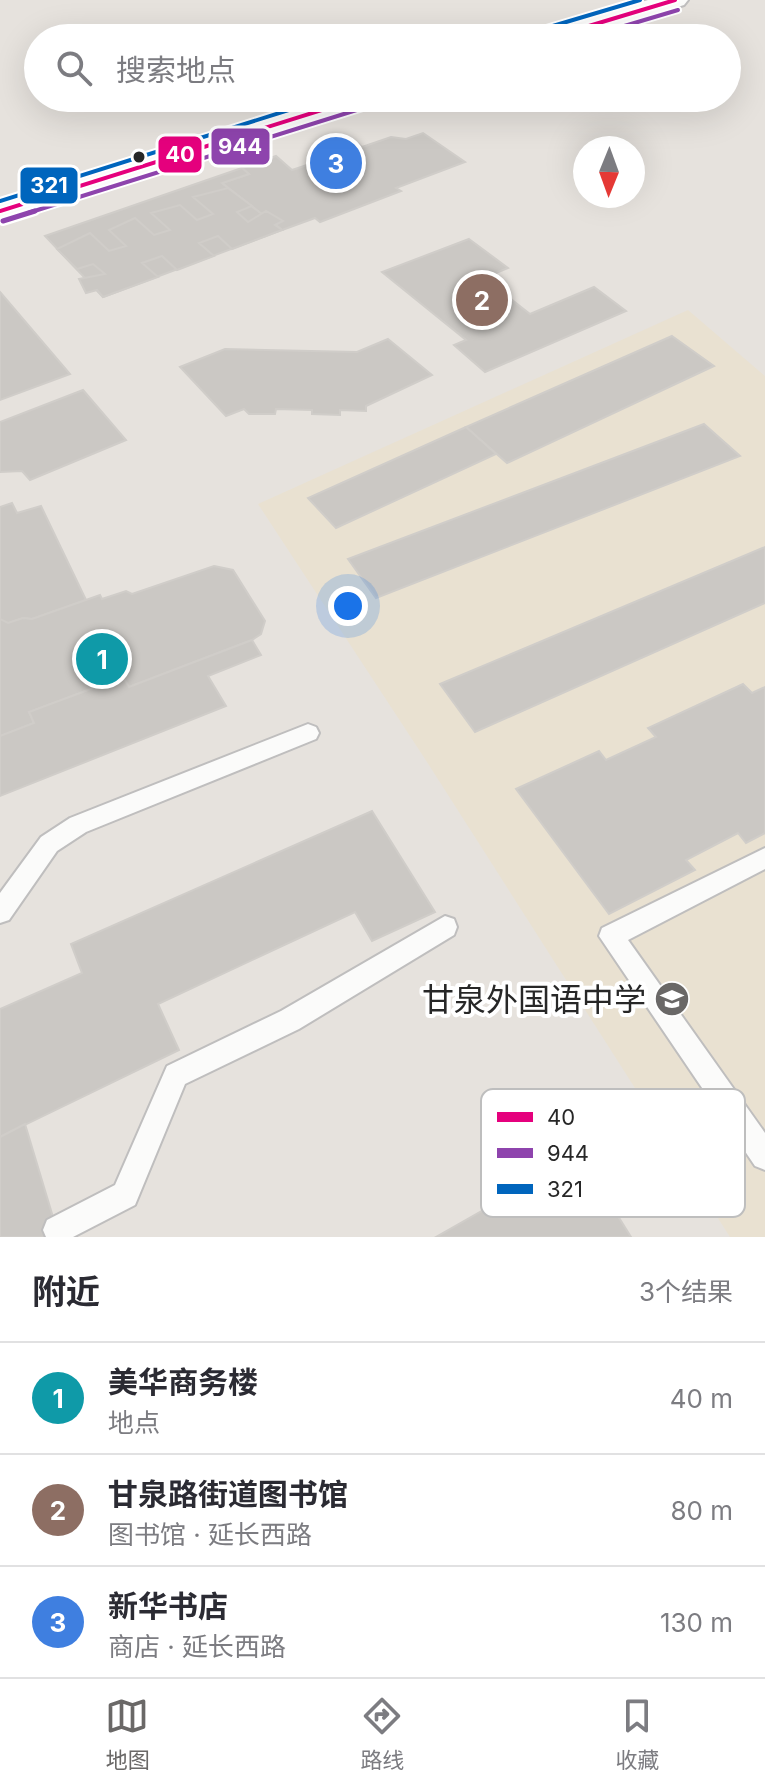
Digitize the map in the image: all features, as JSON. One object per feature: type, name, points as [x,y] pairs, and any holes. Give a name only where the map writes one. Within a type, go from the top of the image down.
[{"type":"street","points":[[595,24],[675,0]]},
{"type":"street","points":[[0,211],[315,112]]},
{"type":"lane","points":[[0,912],[49,844],[78,825],[308,733]]},
{"type":"lane","points":[[718,1089],[611,936],[765,858]]},
{"type":"lane","points":[[57,1230],[125,1195],[176,1075],[290,1020],[445,927]]},
{"type":"lane","points":[[745,1127],[765,1156]]},
{"type":"shaded area","name":"甘泉外国语中学","points":[[688,310],[765,376],[765,1237],[730,1237],[717,1217],[745,1217],[745,1089],[636,1089],[258,504]]},
{"type":"building","points":[[423,133],[465,162],[320,222],[315,218],[282,230],[222,183],[249,174],[242,168],[276,156],[292,170],[349,151],[338,144],[343,138],[351,138],[362,147],[391,137],[406,139]]},
{"type":"building","points":[[242,168],[249,174],[222,183],[282,230],[103,297],[45,236]]},
{"type":"building","points":[[228,188],[252,206],[237,212],[248,222],[266,211],[283,221],[275,225],[282,230],[232,249],[218,236],[199,243],[214,256],[177,270],[162,256],[142,263],[158,277],[103,297],[97,290],[86,293],[79,279],[105,274],[93,264],[77,269],[57,249],[90,233],[109,251],[126,246],[109,230],[135,218],[154,235],[170,230],[151,213],[180,205],[197,220],[213,214],[193,197]]},
{"type":"building","points":[[469,239],[508,268],[484,278],[530,314],[594,287],[626,311],[485,372],[454,345],[466,340],[382,272]]},
{"type":"building","points":[[0,292],[70,374],[0,400]]},
{"type":"building","points":[[672,336],[714,366],[507,463],[466,427]]},
{"type":"building","points":[[388,339],[432,375],[366,406],[366,411],[340,410],[340,415],[276,409],[275,414],[249,414],[244,409],[226,416],[180,367],[225,349],[357,352]]},
{"type":"building","points":[[83,390],[126,440],[30,480],[22,471],[0,472],[0,422]]},
{"type":"building","points":[[704,424],[740,456],[376,598],[348,559]]},
{"type":"building","points":[[466,427],[496,454],[336,528],[308,498]]},
{"type":"building","points":[[12,503],[17,513],[41,506],[86,600],[32,619],[23,618],[0,626],[0,507]]},
{"type":"building","points":[[765,547],[765,603],[475,732],[440,684]]},
{"type":"building","points":[[214,566],[233,570],[265,621],[261,634],[129,687],[123,677],[29,712],[34,723],[0,736],[0,619],[8,623],[23,618],[32,619],[100,595],[102,599],[126,591],[132,594]]},
{"type":"building","points":[[252,640],[261,655],[208,676],[226,706],[0,796],[0,736],[34,723],[29,712],[123,677],[129,687]]},
{"type":"building","points":[[743,684],[752,693],[765,687],[765,833],[746,843],[738,833],[686,860],[695,870],[609,914],[516,789],[599,751],[606,760],[656,737],[648,728]]},
{"type":"building","points":[[372,811],[435,912],[372,941],[355,912],[158,1004],[179,1050],[0,1137],[0,1009],[82,973],[71,944]]},
{"type":"building","points":[[25,1124],[59,1237],[0,1237],[0,1137]]},
{"type":"building","points":[[481,1211],[481,1217],[619,1217],[631,1237],[436,1237]]},
{"type":"transit line","name":"321","points":[[559,24],[640,0]]},
{"type":"transit line","name":"40","points":[[595,24],[675,0]]},
{"type":"transit line","name":"944","points":[[631,24],[678,10]]},
{"type":"transit line","name":"321","points":[[0,201],[283,112]]},
{"type":"transit line","name":"40","points":[[0,211],[315,112]]},
{"type":"transit line","name":"944","points":[[3,221],[350,112]]},
{"type":"place","name":"新华书店","points":[[336,163]]},
{"type":"place","name":"甘泉路街道图书馆","points":[[482,300]]},
{"type":"place","name":"美华商务楼","points":[[102,659]]},
{"type":"place","name":"甘泉外国语中学","points":[[672,999]]}]
